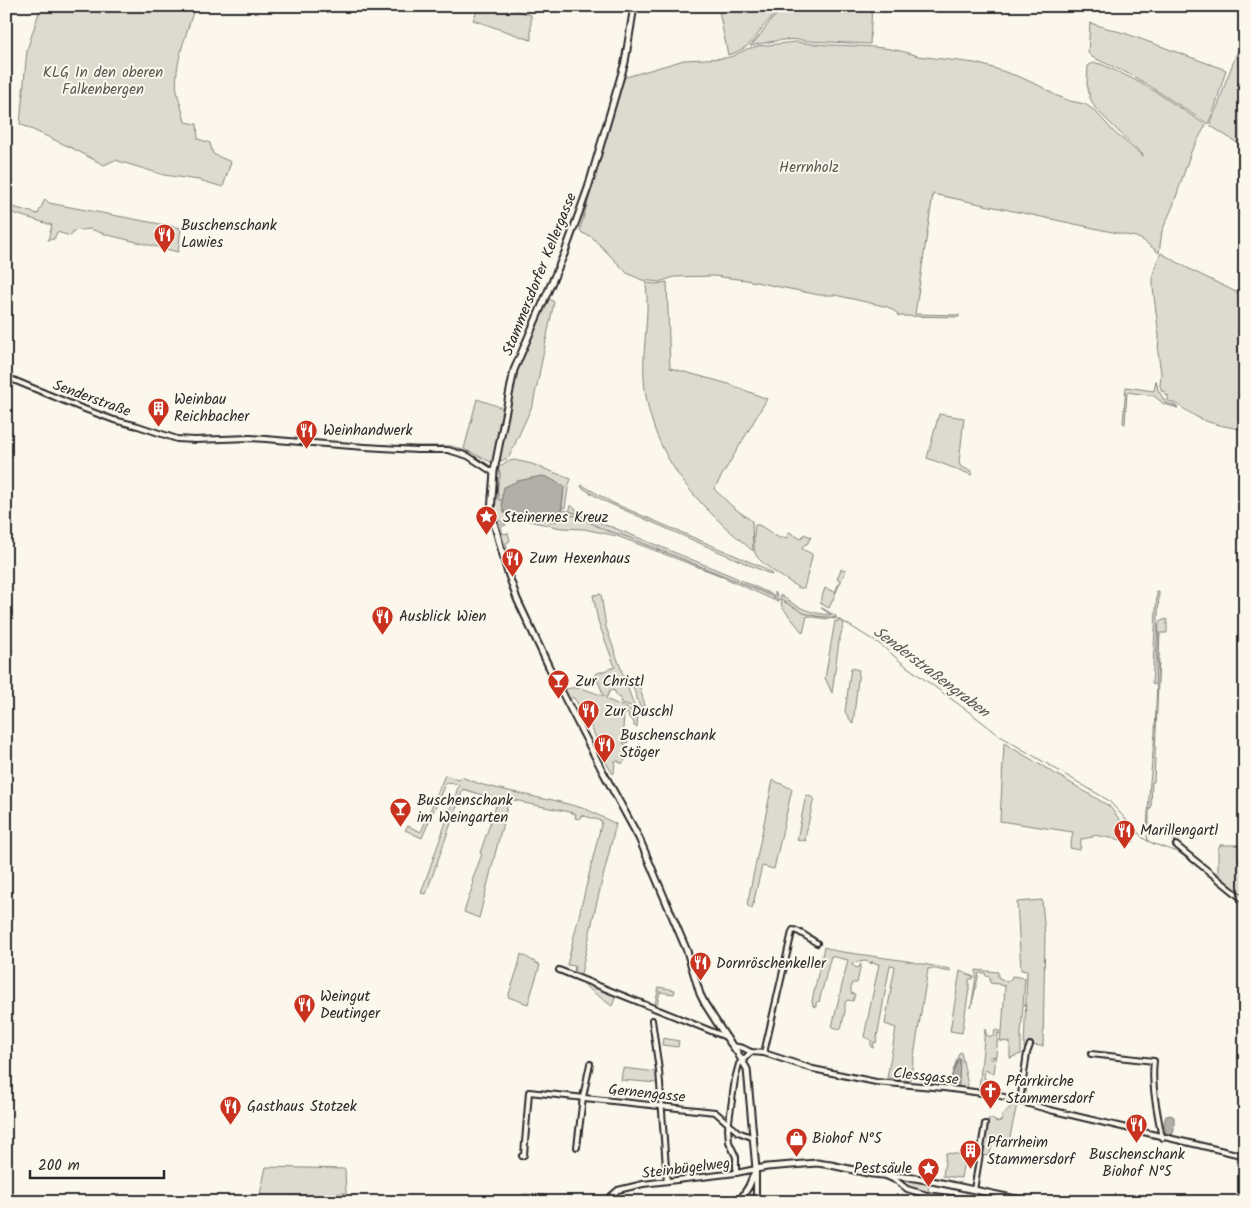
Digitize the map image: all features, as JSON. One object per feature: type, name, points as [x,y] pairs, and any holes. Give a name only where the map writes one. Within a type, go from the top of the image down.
[{"type":"street","name":"Stammersdorfer Kellergasse","points":[[634,6],[625,62],[588,188],[564,252],[514,370],[494,469],[491,512],[517,600],[549,667],[639,838],[687,951],[700,994],[747,1069],[756,1169]]},
{"type":"street","name":"Senderstraße","points":[[6,377],[114,420],[177,438],[195,440],[250,438],[416,450],[448,450],[468,456],[494,469]]},
{"type":"street","points":[[1176,845],[1245,901]]},
{"type":"street","points":[[764,1053],[793,930],[817,943]]},
{"type":"street","points":[[559,970],[726,1038]]},
{"type":"street","points":[[652,1020],[659,1070],[667,1181]]},
{"type":"street","name":"Clessgasse","points":[[734,1046],[751,1052],[764,1053],[813,1069],[876,1082],[988,1094],[1163,1138],[1245,1156]]},
{"type":"street","points":[[1020,1101],[1027,1053],[1030,1046]]},
{"type":"street","points":[[736,1173],[736,1154],[728,1138],[729,1124],[739,1064],[751,1052]]},
{"type":"street","points":[[1091,1054],[1154,1061],[1154,1085],[1163,1138]]},
{"type":"street","points":[[577,1147],[583,1098],[590,1064]]},
{"type":"street","name":"Gernengasse","points":[[522,1156],[524,1152],[529,1092],[715,1112],[742,1134],[754,1138]]},
{"type":"street","points":[[974,1190],[985,1124]]},
{"type":"street","points":[[756,1169],[767,1166],[817,1163],[872,1174],[915,1178],[1030,1202]]},
{"type":"street","points":[[746,1202],[739,1201],[749,1186],[756,1169]]},
{"type":"street","points":[[756,1169],[756,1202]]},
{"type":"street","name":"Steinbügelweg","points":[[604,1202],[618,1190],[643,1184],[756,1169]]},
{"type":"street","points":[[884,1175],[897,1181],[907,1189],[927,1195],[981,1202]]},
{"type":"green space","name":"KLG In den oberen Falkenbergen","points":[[41,6],[195,6],[179,59],[176,81],[177,91],[185,122],[197,124],[198,139],[210,143],[213,154],[231,162],[223,187],[199,180],[164,175],[115,160],[104,165],[20,124],[27,50]]},
{"type":"green space","points":[[479,6],[502,6],[531,15],[531,40],[473,20]]},
{"type":"green space","points":[[718,6],[788,6],[768,21],[754,40],[741,50],[728,55]]},
{"type":"green space","points":[[792,6],[872,6],[870,44],[793,40],[750,46],[771,20]]},
{"type":"green space","points":[[1090,23],[1127,34],[1226,70],[1208,124],[1145,83],[1092,57],[1088,53]]},
{"type":"green space","points":[[1245,32],[1245,148],[1211,126],[1210,123]]},
{"type":"green space","name":"Herrnholz","points":[[796,42],[889,49],[918,56],[975,63],[990,67],[1020,77],[1070,101],[1085,104],[1095,111],[1115,133],[1143,156],[1095,108],[1090,98],[1087,84],[1088,66],[1093,63],[1101,64],[1156,92],[1206,125],[1191,152],[1173,206],[1162,231],[1159,253],[1136,237],[933,194],[915,314],[959,315],[959,317],[898,316],[897,313],[888,307],[835,295],[819,295],[746,280],[714,276],[674,277],[659,282],[642,280],[627,273],[592,237],[582,233],[580,229],[623,80],[626,77],[684,60],[725,58],[758,46]]},
{"type":"green space","points":[[45,199],[49,203],[181,228],[178,252],[90,229],[73,231],[71,236],[57,232],[54,239],[48,240],[52,225],[6,211],[6,205],[38,214]]},
{"type":"green space","points":[[1161,253],[1236,292],[1245,291],[1245,430],[1216,424],[1199,418],[1168,401],[1168,395],[1165,396],[1165,390],[1162,392],[1158,353],[1159,336],[1153,288],[1153,274]]},
{"type":"green space","points":[[667,282],[670,368],[729,384],[767,399],[714,489],[733,507],[752,521],[753,551],[716,518],[685,483],[667,456],[654,427],[649,411],[644,379],[646,283]]},
{"type":"green space","points":[[548,298],[554,302],[533,404],[509,457],[501,461],[511,394],[518,367]]},
{"type":"green space","points":[[1156,380],[1158,390],[1166,403],[1178,408],[1164,404],[1154,396],[1127,392],[1125,424],[1123,423],[1126,387],[1154,391]]},
{"type":"green space","points":[[477,399],[503,408],[493,463],[464,449]]},
{"type":"green space","points":[[939,414],[964,418],[959,463],[961,467],[972,471],[972,475],[927,458]]},
{"type":"green space","points":[[514,460],[532,464],[571,479],[565,508],[562,508],[564,487],[547,477],[518,481],[502,493],[503,510],[506,515],[532,516],[556,521],[560,520],[561,513],[569,513],[571,505],[604,525],[732,576],[775,596],[775,592],[778,602],[714,573],[617,536],[584,529],[561,528],[520,519],[497,522],[494,503],[498,468],[506,462]]},
{"type":"green space","points":[[582,485],[613,503],[762,567],[772,575],[604,501],[581,487]]},
{"type":"green space","points":[[505,523],[506,525],[501,527],[503,534],[508,533],[510,541],[506,543],[508,554],[506,555],[497,525]]},
{"type":"green space","points":[[755,525],[759,525],[781,539],[783,537],[786,538],[789,532],[801,539],[804,534],[811,537],[802,549],[812,554],[804,588],[799,588],[782,577],[758,557],[754,546]]},
{"type":"green space","points":[[841,569],[846,570],[829,608],[820,603],[825,588],[835,592],[840,580],[837,579]]},
{"type":"green space","points":[[1157,592],[1159,592],[1155,685],[1152,684]]},
{"type":"green space","points":[[601,594],[606,627],[635,708],[620,702],[621,698],[617,697],[615,691],[610,690],[607,697],[605,697],[638,713],[637,727],[634,726],[634,722],[629,718],[628,714],[624,713],[623,729],[629,738],[627,743],[623,743],[627,746],[628,751],[624,754],[625,760],[622,764],[619,761],[615,761],[613,774],[604,759],[584,714],[573,697],[570,700],[567,698],[564,690],[579,688],[604,696],[595,674],[615,667],[598,621],[593,595]]},
{"type":"green space","points":[[780,595],[804,609],[831,615],[822,608],[836,616],[835,619],[807,616],[803,633],[782,607]]},
{"type":"green space","points":[[1167,619],[1167,633],[1160,633],[1154,782],[1152,782],[1151,809],[1149,809],[1149,828],[1160,829],[1160,827],[1176,841],[1164,832],[1159,836],[1148,831],[1147,828],[1155,733],[1159,623]]},
{"type":"green space","points":[[838,620],[844,623],[839,641],[832,693],[825,678],[835,621],[837,622]]},
{"type":"green space","points":[[851,668],[859,670],[853,724],[845,712]]},
{"type":"green space","points":[[639,685],[645,705],[640,707],[633,687]]},
{"type":"green space","points":[[1004,743],[1109,806],[1129,831],[1134,842],[1093,835],[1093,837],[1081,839],[1080,850],[1070,848],[1073,832],[1000,821]]},
{"type":"green space","points":[[445,775],[459,780],[461,777],[483,785],[586,809],[616,824],[581,974],[574,972],[575,966],[567,965],[602,821],[581,815],[580,819],[575,818],[576,814],[509,799],[479,918],[464,912],[474,882],[472,881],[482,854],[480,853],[498,800],[463,789],[426,894],[421,893],[459,785],[450,782],[445,784],[422,838],[405,830],[408,826],[421,832]]},
{"type":"green space","points":[[773,780],[792,789],[774,869],[762,866],[752,909],[747,905]]},
{"type":"green space","points":[[806,795],[814,798],[805,838],[806,841],[801,841],[797,840]]},
{"type":"green space","points":[[1220,845],[1238,845],[1238,860],[1245,860],[1245,897],[1218,875],[1218,849]]},
{"type":"green space","points":[[1042,900],[1045,935],[1043,1046],[1029,1045],[1027,1049],[1024,1048],[1027,971],[1021,970],[1017,902]]},
{"type":"green space","points":[[824,947],[836,951],[950,969],[948,971],[928,969],[910,1081],[887,1078],[896,1028],[885,1024],[895,966],[890,965],[876,1043],[874,1042],[873,1048],[871,1047],[871,1040],[864,1037],[879,964],[872,963],[872,961],[871,964],[865,961],[852,963],[857,968],[861,964],[857,983],[852,983],[851,986],[851,993],[855,994],[853,1001],[847,1000],[845,1003],[841,1029],[832,1027],[848,960],[831,956],[819,1002],[816,1003],[816,1007],[813,1006],[812,1001]]},
{"type":"green space","points":[[521,954],[540,965],[528,1004],[508,997]]},
{"type":"green space","points":[[976,970],[998,972],[998,977],[1007,982],[1012,976],[1025,978],[1021,1054],[1010,1058],[1010,1042],[1000,1041],[1001,1034],[998,1033],[996,1056],[990,1057],[990,1059],[993,1059],[996,1057],[994,1074],[985,1070],[984,1078],[993,1081],[979,1089],[985,1029],[987,1036],[994,1036],[995,1029],[1002,1032],[1005,986],[990,983],[990,977],[986,976],[985,973],[979,973],[971,1008]]},
{"type":"green space","points":[[960,971],[974,977],[969,979],[962,1033],[950,1031]]},
{"type":"green space","points":[[581,983],[616,996],[612,1006]]},
{"type":"green space","points":[[659,987],[675,990],[674,994],[660,992],[657,1005],[655,1004]]},
{"type":"green space","points":[[663,1038],[679,1041],[678,1047],[662,1045]]},
{"type":"green space","points":[[961,1052],[967,1088],[951,1087],[949,1084],[959,1053]]},
{"type":"green space","points":[[623,1068],[657,1072],[658,1083],[621,1080]]},
{"type":"green space","points":[[1015,1103],[1017,1104],[1008,1146],[993,1143],[989,1156],[981,1155],[988,1119],[993,1119],[996,1122],[1001,1121],[1002,1115]]},
{"type":"green space","points":[[946,1153],[965,1155],[961,1178],[943,1176]]},
{"type":"green space","points":[[266,1167],[345,1169],[346,1193],[294,1196],[269,1202],[260,1202]]},
{"type":"green space","points":[[905,1179],[930,1183],[929,1191],[905,1186],[903,1181]]},
{"type":"green space","points":[[523,1194],[544,1195],[543,1202],[521,1202]]},
{"type":"shaded area","points":[[541,476],[547,477],[564,487],[560,520],[549,521],[532,516],[506,515],[502,505],[504,487],[518,481]]},
{"type":"shaded area","points":[[958,1059],[960,1059],[959,1085],[952,1086],[950,1081]]},
{"type":"shaded area","points":[[1171,1115],[1174,1117],[1174,1131],[1172,1135],[1166,1133],[1164,1123],[1166,1116]]},
{"type":"waterway","name":"Senderstraßengraben","points":[[6,381],[21,385],[89,413]]},
{"type":"waterway","name":"Senderstraßengraben","points":[[259,437],[275,438]]},
{"type":"waterway","name":"Senderstraßengraben","points":[[308,441],[398,446],[451,446],[468,453],[494,468]]},
{"type":"waterway","name":"Senderstraßengraben","points":[[497,470],[500,472],[498,496],[499,500],[502,501]]},
{"type":"waterway","points":[[488,497],[490,476]]},
{"type":"waterway","name":"Senderstraßengraben","points":[[561,510],[581,515],[586,519]]},
{"type":"waterway","name":"Senderstraßengraben","points":[[569,515],[577,516],[605,530],[625,536],[732,579],[785,602],[804,613],[836,618],[844,622],[881,645],[1000,736],[1108,800],[1144,839],[1178,852],[1218,882],[1245,907]]},
{"type":"waterway","name":"Senderstraßengraben","points":[[1147,835],[1148,841]]},
{"type":"place","name":"Buschenschank Lawies","points":[[165,253]]},
{"type":"place","name":"Weinbau Reichbacher","points":[[158,427]]},
{"type":"place","name":"Weinhandwerk","points":[[307,449]]},
{"type":"place","name":"Steinernes Kreuz","points":[[487,536]]},
{"type":"place","name":"Zum Hexenhaus","points":[[513,577]]},
{"type":"place","name":"Ausblick Wien","points":[[383,635]]},
{"type":"place","name":"Zur Christl","points":[[559,700]]},
{"type":"place","name":"Zur Duschl","points":[[588,730]]},
{"type":"place","name":"Buschenschank Stöger","points":[[604,763]]},
{"type":"place","name":"Buschenschank im Weingarten","points":[[401,828]]},
{"type":"place","name":"Marillengartl","points":[[1124,849]]},
{"type":"place","name":"Dornröschenkeller","points":[[700,982]]},
{"type":"place","name":"Weingut Deutinger","points":[[304,1024]]},
{"type":"place","name":"Pfarrkirche Stammersdorf","points":[[990,1109]]},
{"type":"place","name":"Gasthaus Stotzek","points":[[231,1125]]},
{"type":"place","name":"Buschenschank Biohof N°5","points":[[1137,1144]]},
{"type":"place","name":"Biohof N°5","points":[[796,1157]]},
{"type":"place","name":"Pfarrheim Stammersdorf","points":[[971,1170]]},
{"type":"place","name":"Pestsäule","points":[[928,1187]]}]
